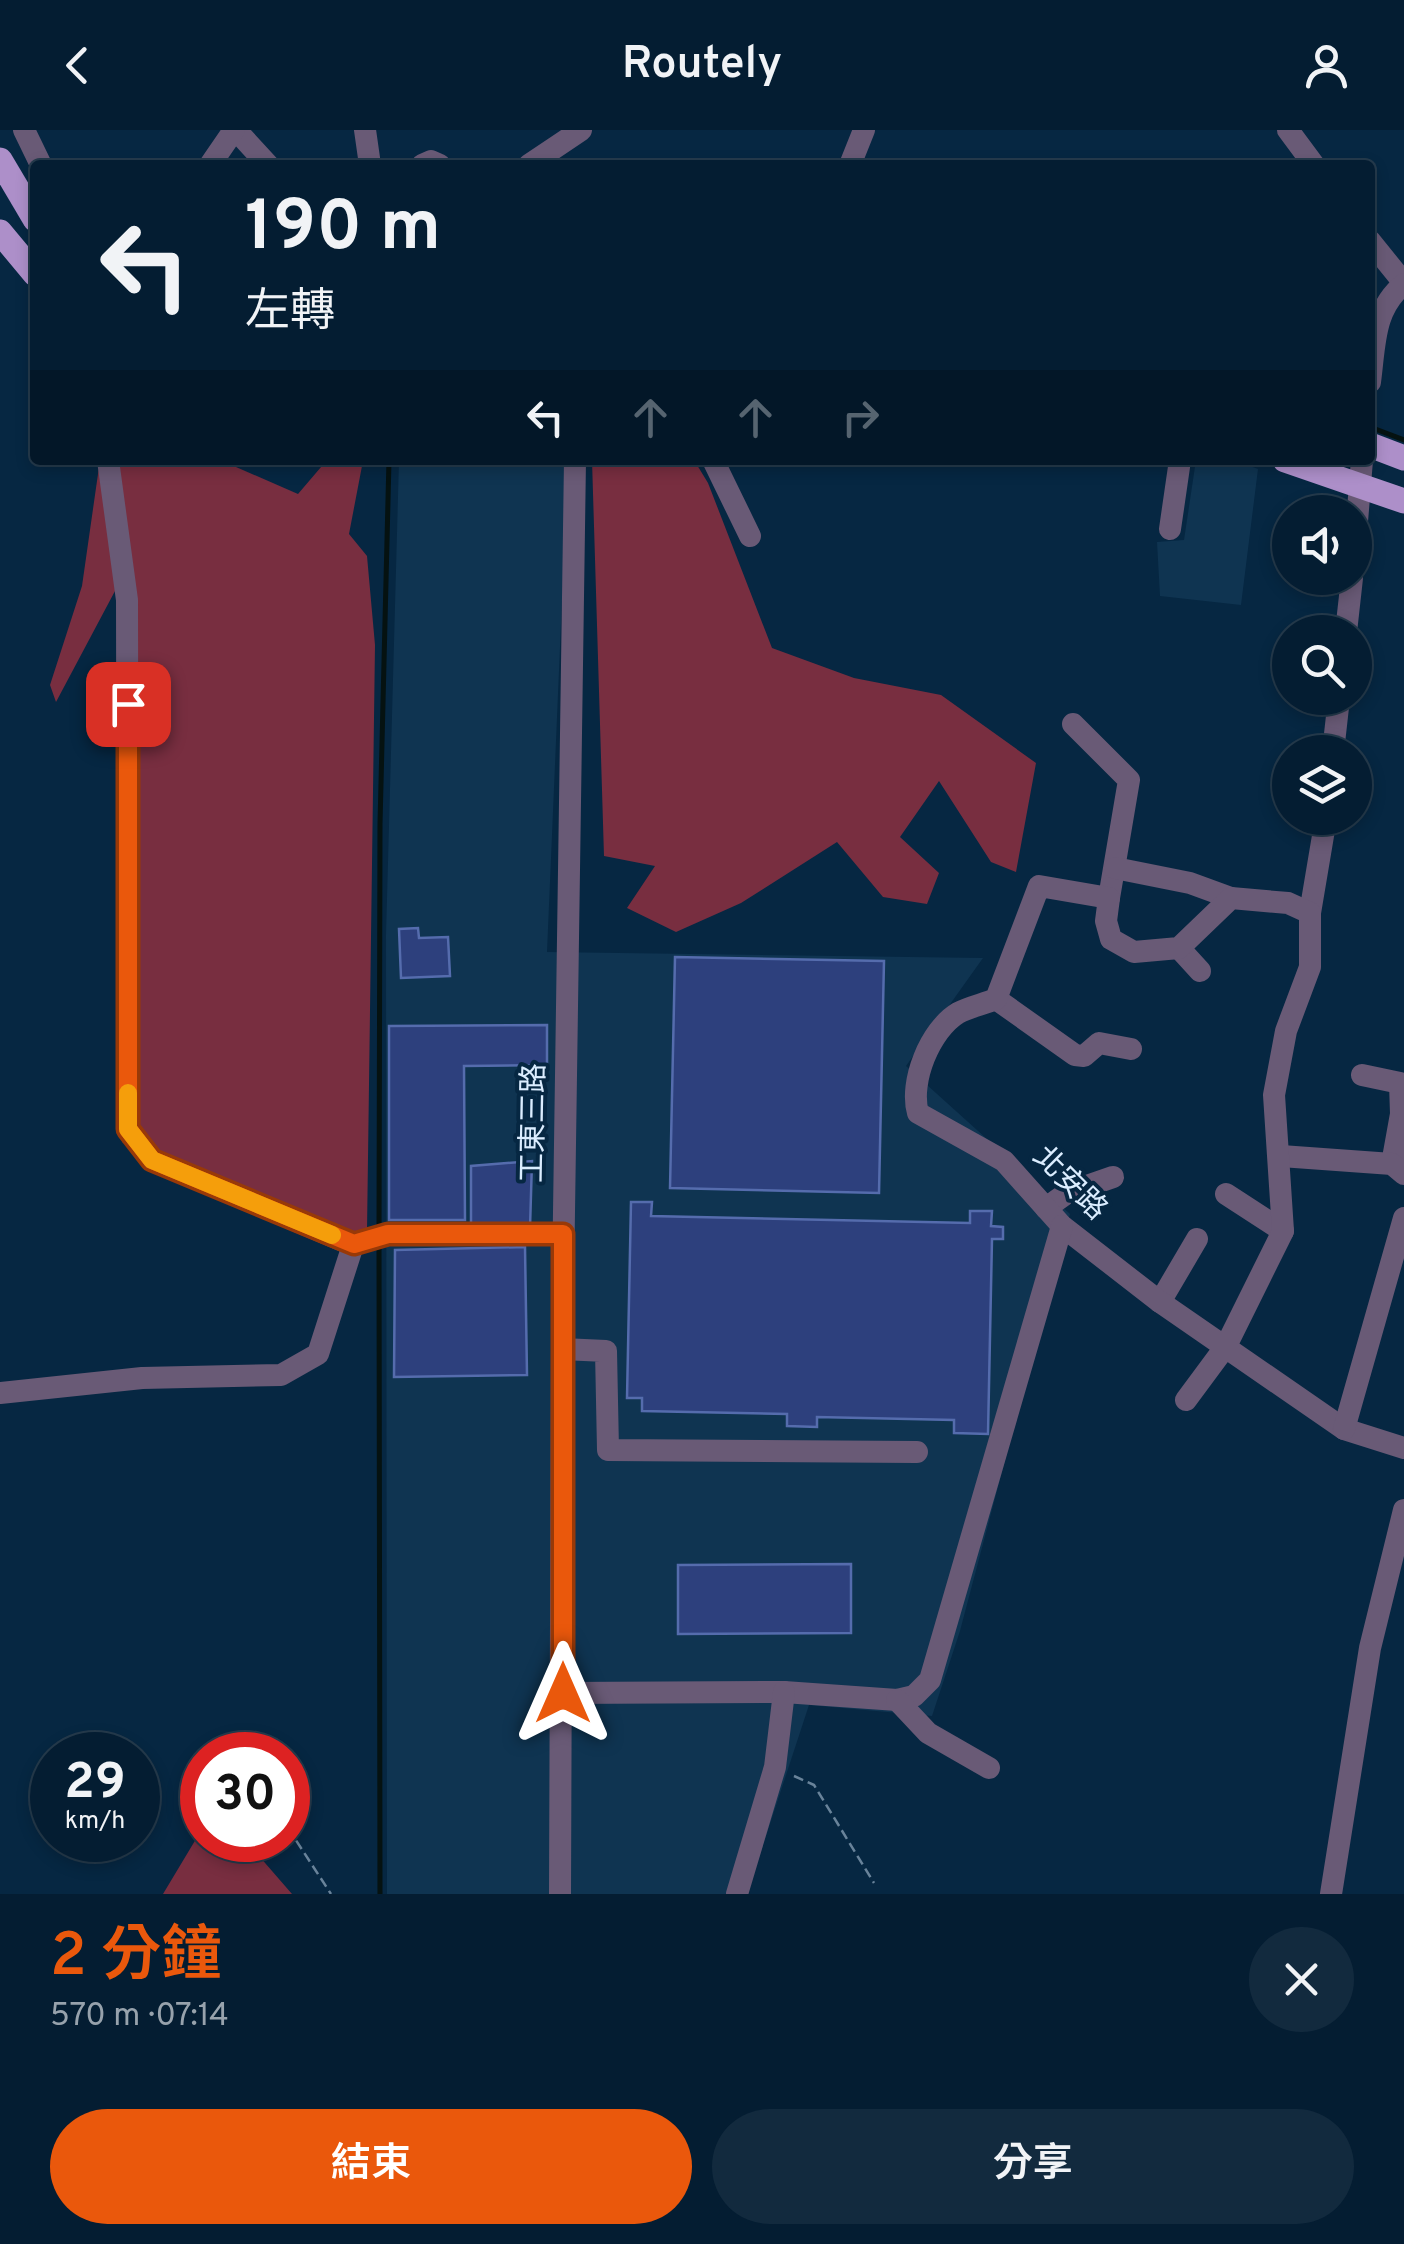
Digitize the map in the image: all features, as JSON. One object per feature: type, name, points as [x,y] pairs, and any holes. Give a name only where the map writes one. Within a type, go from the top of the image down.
[{"type":"main road","points":[[0,160],[30,211]]},
{"type":"main road","points":[[0,232],[30,268]]},
{"type":"main road","points":[[1375,447],[1404,458]]},
{"type":"main road","points":[[1315,465],[1362,473],[1404,501]]},
{"type":"street","points":[[24,130],[39,160]]},
{"type":"street","points":[[214,160],[235,130],[263,160]]},
{"type":"street","points":[[366,130],[369,160]]},
{"type":"street","points":[[536,160],[581,130]]},
{"type":"street","points":[[852,160],[864,130]]},
{"type":"street","points":[[1288,130],[1310,160]]},
{"type":"street","points":[[1375,246],[1404,284],[1388,297],[1378,317],[1375,341]]},
{"type":"street","points":[[109,465],[127,600],[128,1129],[152,1160],[354,1244],[388,1234],[563,1234]]},
{"type":"street","name":"工東三路","points":[[560,1894],[563,1234],[575,465]]},
{"type":"street","points":[[715,465],[750,536]]},
{"type":"street","points":[[1170,529],[1179,465]]},
{"type":"street","points":[[1073,724],[1129,780],[1106,921],[1112,939],[1134,952],[1179,948],[1230,898]]},
{"type":"street","points":[[1186,1400],[1226,1346],[1283,1231],[1274,1094],[1286,1031],[1310,967],[1310,914],[1323,835]]},
{"type":"street","points":[[1115,868],[1190,883],[1230,898],[1288,903],[1310,914]]},
{"type":"street","points":[[1109,898],[1039,886],[996,999],[1075,1055],[1084,1056],[1099,1044],[1130,1049]]},
{"type":"street","points":[[1179,948],[1200,972]]},
{"type":"street","name":"北安路","points":[[996,999],[955,1014],[920,1061],[914,1097],[918,1113],[1004,1161],[1062,1226],[1160,1302],[1344,1429],[1404,1448]]},
{"type":"street","points":[[1281,1156],[1398,1169],[1400,1083],[1362,1076]]},
{"type":"street","points":[[1046,1208],[1067,1192],[1113,1177]]},
{"type":"street","points":[[1226,1194],[1283,1231]]},
{"type":"street","points":[[1344,1429],[1404,1218]]},
{"type":"street","points":[[563,1693],[784,1692],[897,1700],[914,1696],[930,1680],[1062,1226]]},
{"type":"street","points":[[1160,1302],[1197,1238]]},
{"type":"street","points":[[0,1393],[142,1378],[281,1375],[318,1354],[354,1244]]},
{"type":"street","points":[[562,1349],[606,1352],[608,1450],[916,1452]]},
{"type":"street","points":[[1331,1894],[1370,1648],[1404,1510]]},
{"type":"street","points":[[738,1894],[775,1767],[784,1692]]},
{"type":"street","points":[[897,1700],[928,1733],[962,1757],[989,1768]]},
{"type":"path","points":[[775,1767],[814,1785],[874,1883]]},
{"type":"path","points":[[310,1862],[330,1894]]},
{"type":"shaded area","points":[[99,465],[231,465],[298,494],[323,465],[363,465],[349,534],[367,556],[375,645],[367,1232],[356,1247],[184,1183],[122,1142],[140,767],[136,643],[115,591],[56,702],[50,685],[82,586]]},
{"type":"shaded area","points":[[399,465],[568,465],[547,952],[983,958],[906,1066],[1070,1214],[960,1631],[932,1716],[809,1705],[747,1894],[387,1894],[386,935]]},
{"type":"shaded area","points":[[592,465],[697,465],[708,483],[772,648],[854,678],[941,695],[1036,763],[1016,872],[991,862],[939,781],[900,837],[939,873],[927,904],[883,897],[837,842],[741,903],[676,932],[627,908],[655,866],[604,856]]},
{"type":"shaded area","points":[[1195,465],[1247,465],[1258,469],[1241,605],[1160,596],[1157,542],[1184,540]]},
{"type":"shaded area","points":[[182,1862],[264,1862],[292,1894],[163,1894]]},
{"type":"building","points":[[418,928],[419,938],[448,937],[450,976],[401,978],[399,929]]},
{"type":"building","points":[[675,957],[884,961],[879,1193],[670,1188]]},
{"type":"building","points":[[547,1025],[547,1065],[464,1066],[465,1220],[389,1220],[389,1026]]},
{"type":"building","points":[[532,1161],[530,1228],[471,1227],[471,1166]]},
{"type":"building","points":[[631,1202],[652,1202],[651,1216],[970,1223],[970,1211],[992,1211],[991,1226],[1003,1227],[1003,1239],[992,1239],[988,1434],[954,1433],[954,1420],[817,1417],[817,1427],[787,1426],[787,1414],[642,1411],[642,1398],[627,1398]]},
{"type":"building","points":[[525,1247],[527,1375],[394,1377],[395,1250]]},
{"type":"building","points":[[851,1564],[851,1633],[678,1634],[678,1565]]},
{"type":"waterway","points":[[1375,429],[1404,440]]},
{"type":"waterway","points":[[379,1232],[380,824],[389,465]]},
{"type":"waterway","points":[[379,1243],[380,1894]]},
{"type":"slow traffic","points":[[128,1093],[128,1129],[152,1160],[332,1235]]},
{"type":"route","points":[[128,704],[128,1129],[152,1160],[354,1244],[388,1234],[563,1234],[563,1693]]}]
